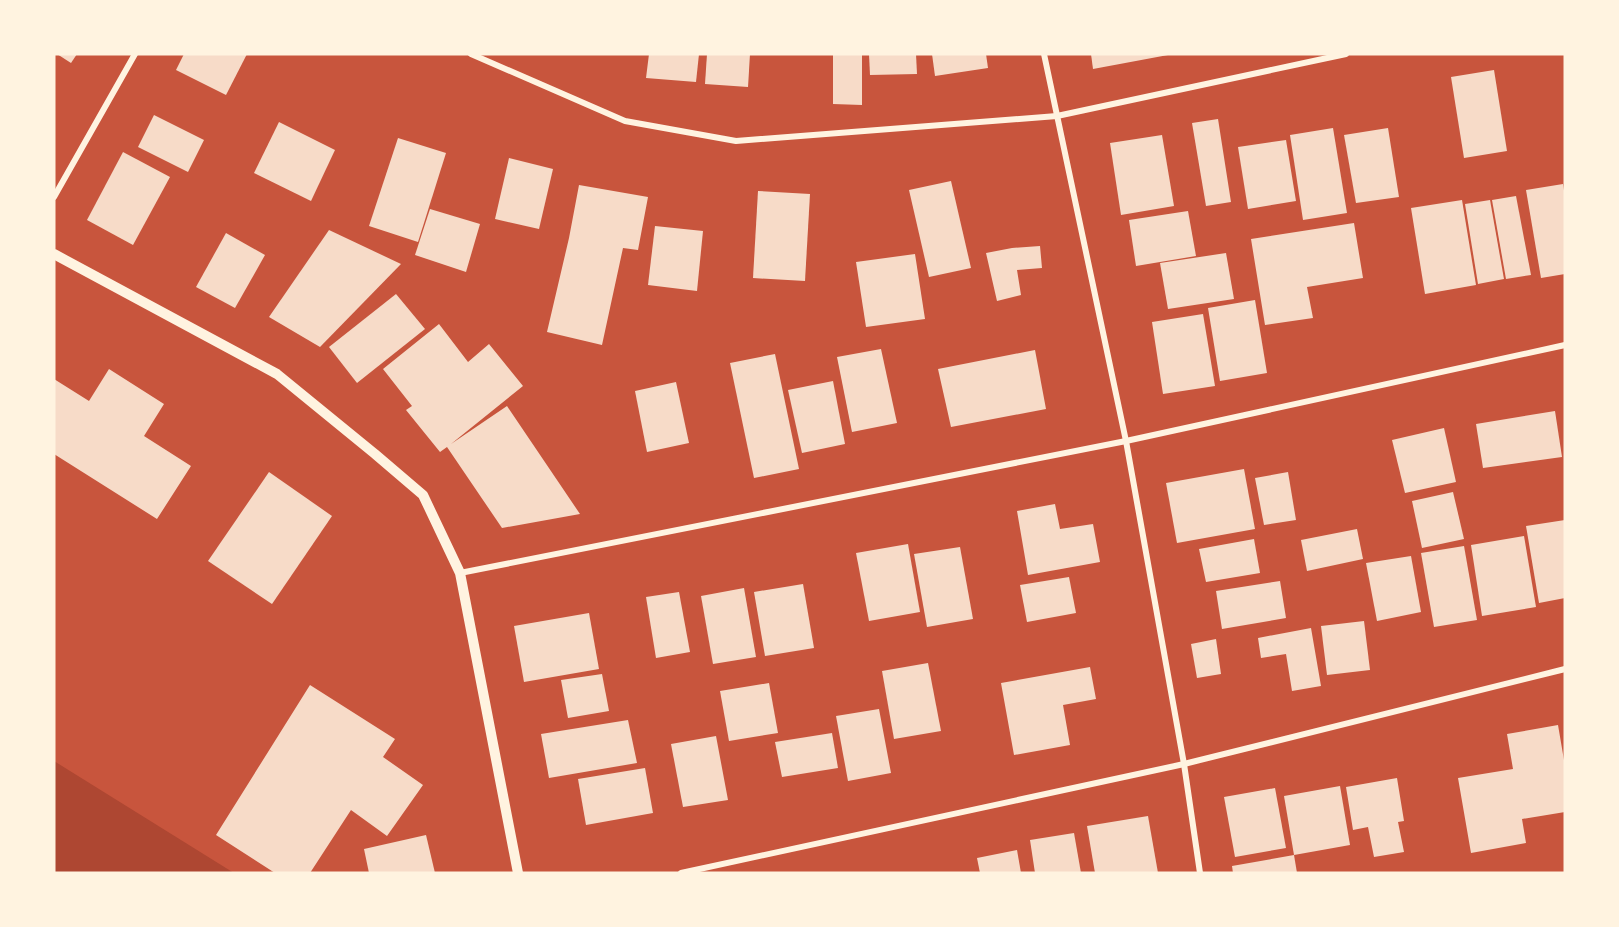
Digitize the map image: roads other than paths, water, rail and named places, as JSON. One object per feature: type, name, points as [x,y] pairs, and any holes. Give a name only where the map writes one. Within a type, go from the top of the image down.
[{"type":"street","points":[[54,197],[135,54]]},
{"type":"street","points":[[471,54],[625,121],[736,141],[1057,116],[1346,54]]},
{"type":"street","points":[[1044,54],[1126,441],[1184,764],[1200,873]]},
{"type":"street","points":[[54,254],[277,374],[423,495],[460,573],[518,873]]},
{"type":"street","points":[[460,573],[1126,441],[1565,345]]},
{"type":"street","points":[[681,873],[1184,764],[1565,669]]}]
